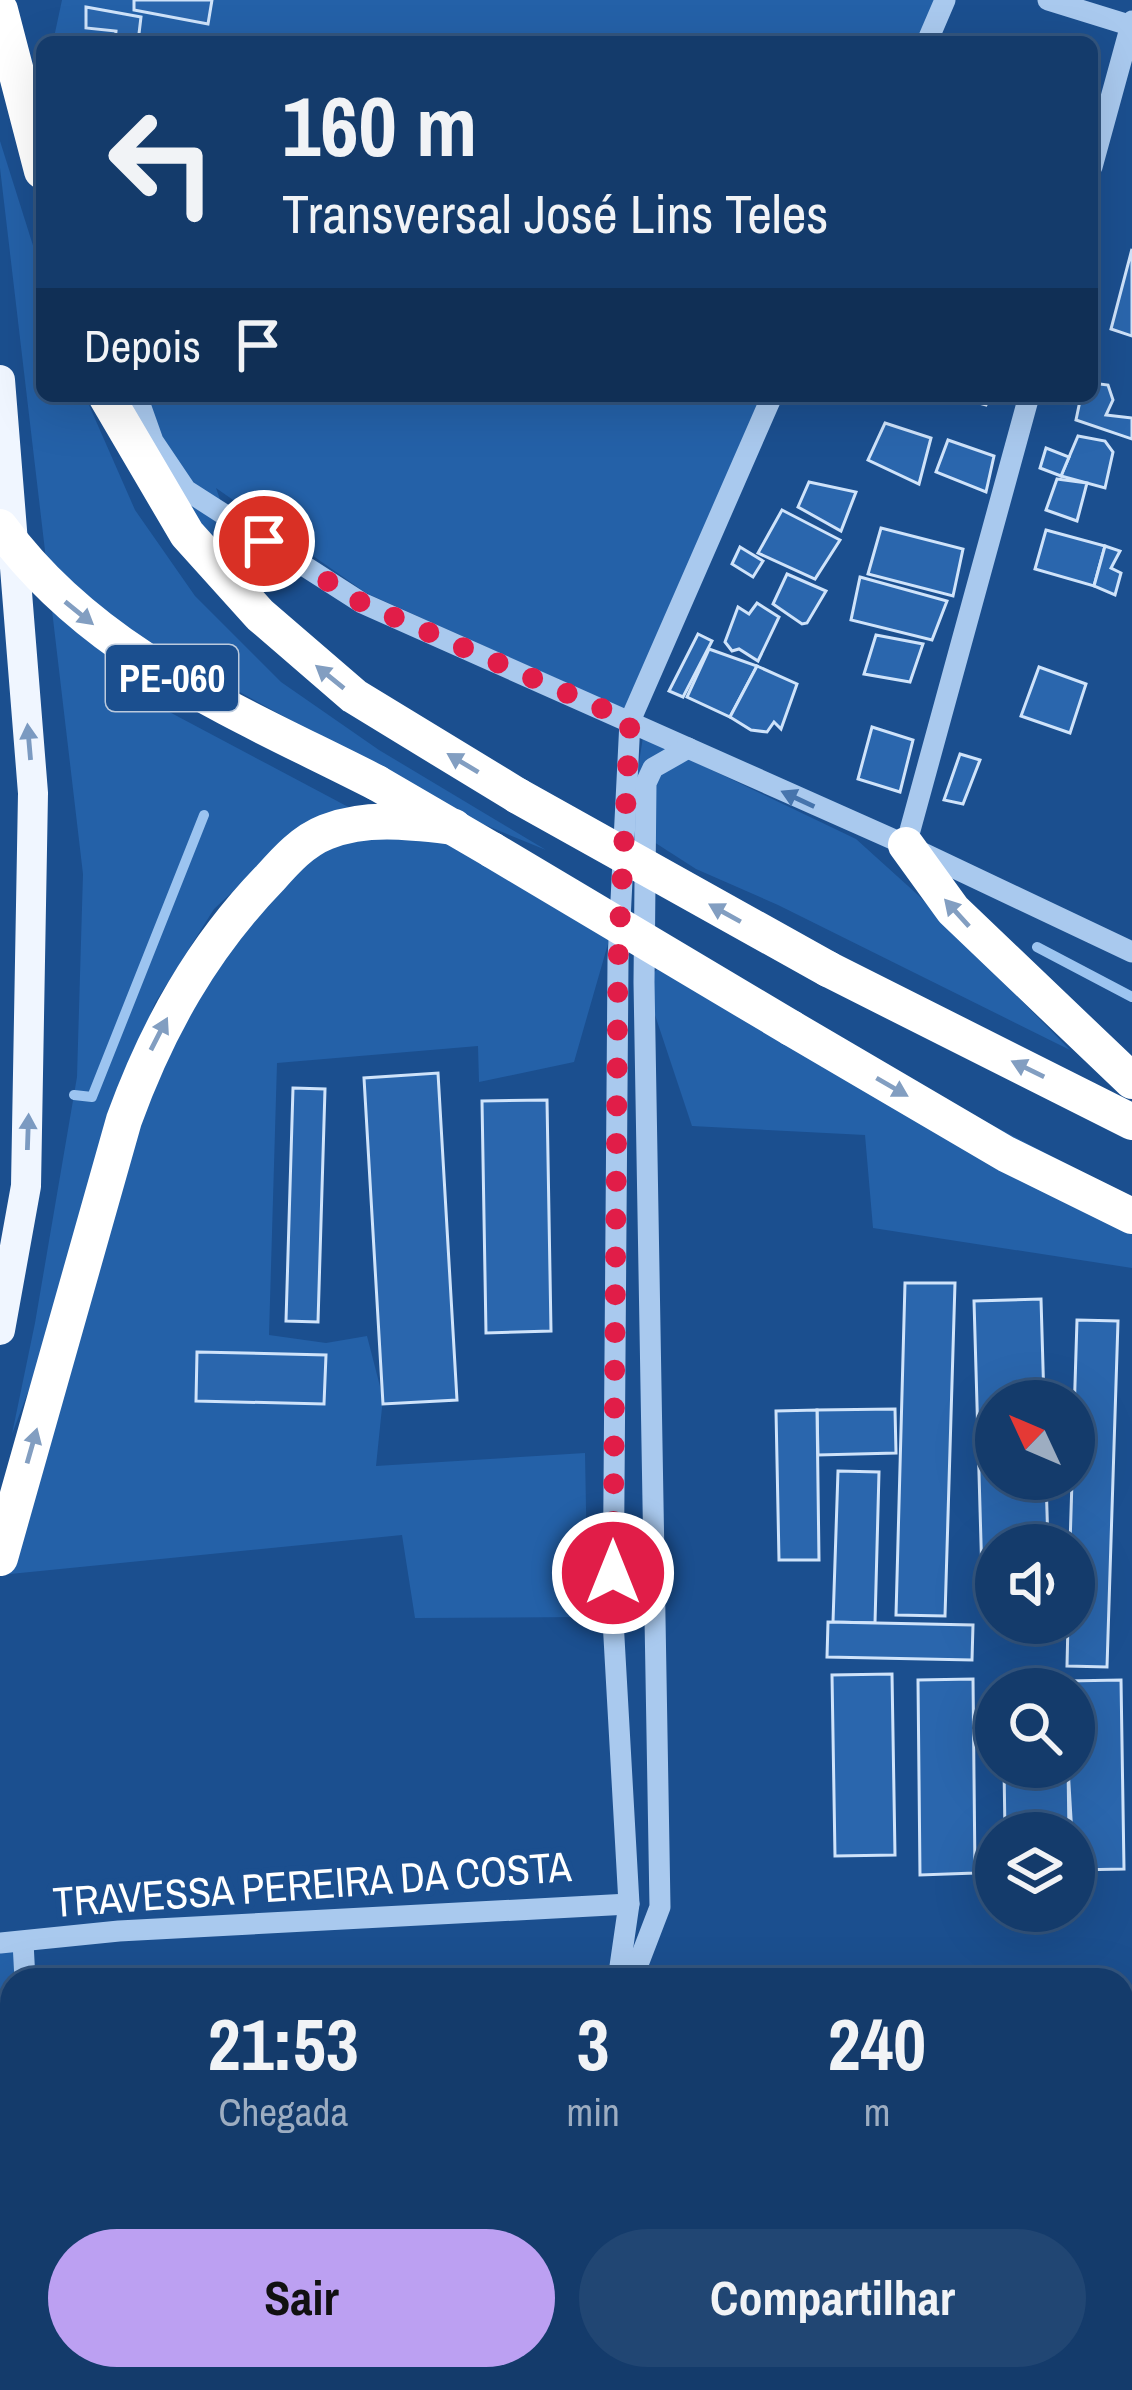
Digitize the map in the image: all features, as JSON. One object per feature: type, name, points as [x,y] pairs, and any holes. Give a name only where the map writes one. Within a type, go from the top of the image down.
[{"type":"highway","points":[[0,10],[36,144]]},
{"type":"highway","name":"PE-060","points":[[110,402],[187,534],[260,615],[354,696],[518,796],[828,969],[1132,1122]]},
{"type":"highway","name":"PE-060","points":[[0,527],[76,613],[158,669],[454,826],[1006,1154],[1132,1216]]},
{"type":"highway","points":[[0,1558],[124,1120],[147,1058],[194,971],[258,890],[290,857],[324,833],[383,821],[454,826]]},
{"type":"highway","points":[[906,845],[953,910],[1132,1082]]},
{"type":"main road","points":[[0,380],[32,793],[26,1186],[0,1330]]},
{"type":"main road","points":[[0,1208],[26,1186]]},
{"type":"street","points":[[930,36],[946,0]]},
{"type":"street","points":[[1048,0],[1132,24],[1098,146]]},
{"type":"street","points":[[138,402],[152,442],[186,490],[362,603],[906,845],[1132,952]]},
{"type":"street","points":[[620,1968],[629,1904],[613,1620],[618,960],[630,721],[769,402]]},
{"type":"street","points":[[906,845],[1027,402]]},
{"type":"street","points":[[637,1968],[660,1907],[644,982],[646,783],[653,768],[688,748]]},
{"type":"street","name":"TRAVESSA PEREIRA DA COSTA","points":[[12,1943],[119,1931],[629,1904]]},
{"type":"shaded area","points":[[62,0],[945,0],[930,36],[54,36]]},
{"type":"shaded area","points":[[0,141],[36,255],[36,402],[88,402],[135,510],[195,596],[281,682],[379,750],[546,850],[473,820],[183,661],[160,707],[354,810],[297,832],[214,909],[155,1003],[109,1118],[41,1358],[12,1434],[77,1077],[83,874]]},
{"type":"shaded area","points":[[110,402],[769,402],[630,721],[540,671],[366,593],[216,488],[260,615]]},
{"type":"shaded area","points":[[643,737],[856,839],[918,895],[1070,1050],[696,869],[629,826]]},
{"type":"shaded area","points":[[408,799],[614,923],[574,1062],[479,1082],[478,1046],[277,1063],[269,1335],[326,1343],[367,1336],[383,1398],[376,1466],[585,1453],[588,1617],[415,1618],[402,1535],[0,1575],[98,1206],[201,974],[310,856]]},
{"type":"shaded area","points":[[670,957],[1132,1198],[1132,1268],[873,1228],[865,1135],[692,1126],[644,982]]},
{"type":"shaded area","points":[[23,1942],[24,1968],[0,1968],[0,1943]]},
{"type":"building","points":[[134,0],[212,0],[208,24],[134,10]]},
{"type":"building","points":[[86,7],[141,17],[139,36],[86,28]]},
{"type":"building","points":[[1132,249],[1132,336],[1111,329]]},
{"type":"building","points":[[1098,384],[1108,385],[1113,400],[1106,415],[1132,418],[1132,439],[1076,420],[1080,402],[1098,402]]},
{"type":"building","points":[[885,423],[931,438],[919,484],[868,460]]},
{"type":"building","points":[[1078,436],[1105,441],[1113,452],[1105,488],[1061,476]]},
{"type":"building","points":[[948,440],[994,456],[986,492],[936,472]]},
{"type":"building","points":[[1046,448],[1069,457],[1061,476],[1040,468]]},
{"type":"building","points":[[1057,479],[1087,483],[1077,521],[1046,510]]},
{"type":"building","points":[[809,482],[856,492],[841,531],[798,507]]},
{"type":"building","points":[[782,510],[840,540],[815,579],[758,553]]},
{"type":"building","points":[[881,528],[963,549],[953,596],[868,574]]},
{"type":"building","points":[[1046,530],[1105,546],[1094,586],[1035,569]]},
{"type":"building","points":[[1105,546],[1120,551],[1111,568],[1121,573],[1115,595],[1094,586]]},
{"type":"building","points":[[740,547],[763,561],[753,577],[732,564]]},
{"type":"building","points":[[787,574],[826,591],[807,623],[773,604]]},
{"type":"building","points":[[860,577],[947,601],[932,640],[851,620]]},
{"type":"building","points":[[757,603],[779,617],[758,661],[739,649],[732,651],[725,642],[738,607],[749,614]]},
{"type":"building","points":[[698,634],[712,641],[683,697],[669,691]]},
{"type":"building","points":[[876,635],[923,644],[910,682],[864,674]]},
{"type":"building","points":[[709,649],[757,666],[730,717],[687,697]]},
{"type":"building","points":[[757,666],[797,684],[781,729],[774,722],[767,732],[751,730],[730,717]]},
{"type":"building","points":[[1039,667],[1086,684],[1070,733],[1021,716]]},
{"type":"building","points":[[872,727],[913,740],[900,792],[858,779]]},
{"type":"building","points":[[960,754],[980,760],[963,804],[944,800]]},
{"type":"building","points":[[438,1073],[457,1400],[383,1404],[364,1078]]},
{"type":"building","points":[[293,1088],[325,1089],[318,1322],[286,1321]]},
{"type":"building","points":[[547,1100],[551,1331],[486,1333],[482,1101]]},
{"type":"building","points":[[905,1283],[955,1283],[945,1616],[896,1615]]},
{"type":"building","points":[[1041,1299],[1043,1380],[976,1380],[974,1301]]},
{"type":"building","points":[[1077,1320],[1118,1321],[1107,1667],[1067,1666],[1068,1644],[1095,1644],[1095,1524],[1071,1524],[1071,1500],[1095,1500],[1095,1380],[1075,1380]]},
{"type":"building","points":[[197,1352],[326,1355],[324,1404],[196,1401]]},
{"type":"building","points":[[895,1409],[896,1453],[818,1455],[817,1410]]},
{"type":"building","points":[[817,1410],[819,1560],[779,1560],[776,1411]]},
{"type":"building","points":[[838,1471],[879,1472],[875,1623],[833,1622]]},
{"type":"building","points":[[980,1500],[1047,1500],[1047,1524],[980,1524]]},
{"type":"building","points":[[828,1622],[973,1625],[972,1660],[827,1657]]},
{"type":"building","points":[[892,1674],[895,1855],[835,1856],[832,1675]]},
{"type":"building","points":[[973,1679],[975,1873],[920,1875],[918,1680]]},
{"type":"building","points":[[1095,1680],[1121,1680],[1124,1869],[1095,1870],[1095,1812],[1071,1812],[1069,1788],[1095,1788]]},
{"type":"building","points":[[1004,1788],[1068,1788],[1069,1812],[1005,1812]]},
{"type":"waterway","points":[[74,1095],[92,1097],[204,815]]},
{"type":"waterway","points":[[1037,947],[1132,997]]},
{"type":"route","points":[[264,541],[362,603],[630,721],[618,960],[613,1573]]}]
